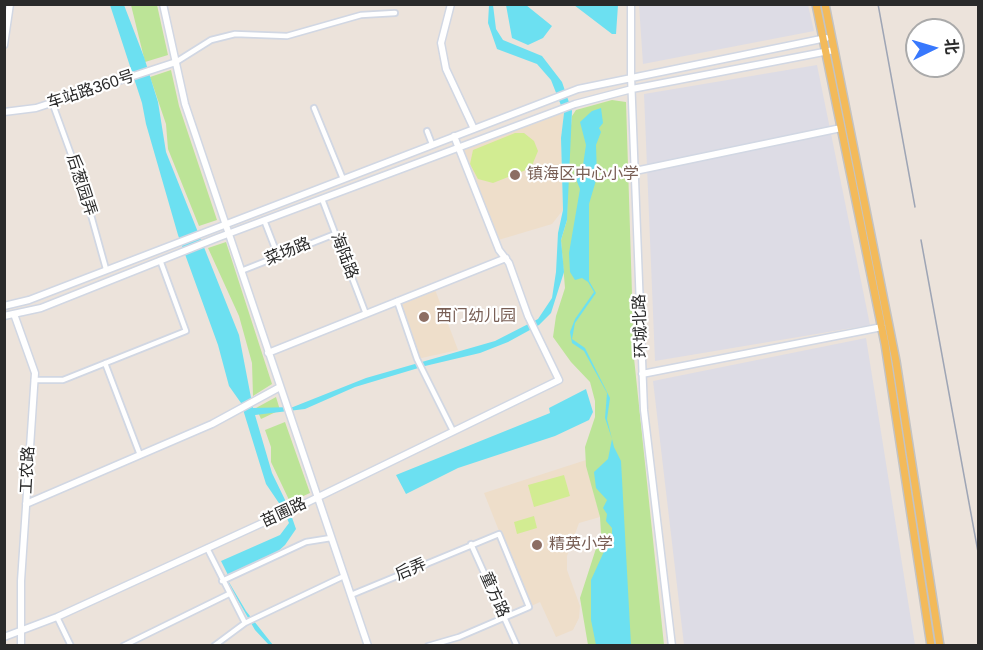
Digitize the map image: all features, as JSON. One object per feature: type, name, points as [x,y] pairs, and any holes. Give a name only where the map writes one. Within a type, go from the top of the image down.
[{"type":"main road","points":[[816,4],[882,327],[930,645]]},
{"type":"main road","points":[[825,4],[896,361],[940,645]]},
{"type":"street","points":[[4,45],[10,4]]},
{"type":"street","points":[[163,4],[185,104],[368,645]]},
{"type":"street","points":[[452,4],[441,43],[446,69],[474,129]]},
{"type":"street","name":"环城北路","points":[[631,4],[631,76],[644,410],[672,645]]},
{"type":"street","points":[[176,62],[212,40],[235,34],[286,36],[361,15],[395,13]]},
{"type":"street","points":[[4,306],[29,300],[578,89],[631,76],[831,37]]},
{"type":"street","points":[[4,315],[41,308],[264,220],[575,104],[632,89],[834,51]]},
{"type":"street","name":"车站路360号","points":[[4,112],[52,102],[176,62]]},
{"type":"street","name":"后葱园弄","points":[[52,102],[84,190],[106,269]]},
{"type":"street","points":[[314,108],[342,179]]},
{"type":"street","points":[[635,171],[841,128]]},
{"type":"street","points":[[427,131],[432,144]]},
{"type":"street","points":[[268,353],[506,258],[499,250],[454,136]]},
{"type":"street","name":"海陆路","points":[[321,199],[366,314]]},
{"type":"street","points":[[264,220],[278,256]]},
{"type":"street","name":"菜场路","points":[[241,271],[335,234]]},
{"type":"street","name":"苗圃路","points":[[4,637],[57,617],[318,497],[559,380],[528,316],[506,258]]},
{"type":"street","points":[[34,380],[63,380],[186,331],[160,260]]},
{"type":"street","points":[[397,301],[417,359],[453,431]]},
{"type":"street","name":"工农路","points":[[14,314],[35,373],[26,504],[21,645]]},
{"type":"street","points":[[642,374],[882,327]]},
{"type":"street","points":[[105,363],[140,455]]},
{"type":"street","points":[[26,504],[239,410],[280,387]]},
{"type":"street","name":"后弄","points":[[351,595],[499,534],[529,607],[504,618]]},
{"type":"street","points":[[222,581],[306,542],[331,538]]},
{"type":"street","name":"童方路","points":[[471,544],[517,645]]},
{"type":"street","points":[[207,548],[245,623]]},
{"type":"street","points":[[214,645],[245,623],[344,576]]},
{"type":"street","points":[[123,645],[229,594]]},
{"type":"street","points":[[57,617],[71,645]]},
{"type":"street","points":[[428,645],[459,637],[504,618]]},
{"type":"shaded area","points":[[639,5],[808,5],[814,31],[643,64]]},
{"type":"shaded area","points":[[817,65],[870,325],[655,361],[644,94]]},
{"type":"shaded area","name":"镇海区中心小学","points":[[561,109],[564,113],[561,138],[563,210],[552,224],[495,241],[458,146]]},
{"type":"shaded area","name":"西门幼儿园","points":[[434,287],[458,350],[417,359],[397,301]]},
{"type":"shaded area","points":[[866,338],[915,645],[684,645],[653,381]]},
{"type":"shaded area","name":"精英小学","points":[[586,460],[600,517],[579,523],[567,556],[567,570],[580,606],[579,618],[573,630],[556,637],[540,602],[529,607],[484,493]]},
{"type":"green space","points":[[131,5],[157,5],[168,55],[145,62]]},
{"type":"green space","points":[[171,70],[179,106],[217,220],[199,226],[168,149],[166,124],[150,77]]},
{"type":"green space","points":[[612,100],[626,102],[634,358],[664,645],[588,645],[580,598],[601,533],[600,517],[586,466],[585,447],[595,417],[595,401],[590,382],[571,362],[553,337],[556,316],[565,288],[561,240],[567,220],[568,153],[572,116],[576,110]]},
{"type":"green space","points":[[515,133],[524,133],[534,141],[538,151],[531,168],[493,183],[478,179],[470,164],[473,150]]},
{"type":"green space","points":[[226,242],[272,384],[253,396],[252,363],[239,316],[208,248]]},
{"type":"green space","points":[[276,397],[280,410],[261,419],[256,408]]},
{"type":"green space","points":[[285,422],[310,493],[290,502],[271,462],[271,447],[265,430]]},
{"type":"green space","points":[[564,475],[570,496],[534,507],[528,485]]},
{"type":"green space","points":[[534,516],[537,528],[517,534],[514,522]]},
{"type":"water","points":[[110,5],[124,5],[144,57],[158,102],[166,152],[239,335],[253,408],[293,407],[366,378],[495,341],[538,319],[552,298],[558,233],[563,210],[561,138],[564,113],[551,80],[537,64],[497,49],[488,23],[489,5],[493,5],[496,29],[503,40],[542,56],[562,82],[572,111],[567,220],[561,240],[564,272],[551,313],[539,325],[508,342],[480,353],[425,366],[355,387],[305,409],[255,415],[272,473],[296,529],[285,545],[274,555],[229,577],[221,561],[280,535],[289,523],[283,509],[266,484],[241,403],[229,386],[218,345],[178,235],[142,103]]},
{"type":"water","points":[[506,5],[526,5],[552,26],[543,38],[528,45],[512,38]]},
{"type":"water","points":[[574,5],[618,5],[616,34],[612,34]]},
{"type":"water","points":[[601,108],[603,123],[599,128],[601,132],[596,145],[597,177],[589,204],[589,281],[596,293],[575,323],[572,339],[585,348],[610,398],[607,419],[612,439],[605,418],[607,393],[584,351],[572,343],[570,332],[575,319],[594,292],[588,282],[582,278],[575,280],[570,272],[569,253],[580,189],[576,179],[583,165],[586,145],[580,122],[592,111]]},
{"type":"water","points":[[586,389],[593,412],[589,420],[555,436],[458,468],[406,494],[396,475],[550,413],[549,408]]},
{"type":"water","points":[[612,439],[621,461],[631,645],[596,645],[591,620],[591,580],[612,534],[612,528],[606,521],[607,514],[603,508],[607,500],[596,488],[594,472],[608,459]]},
{"type":"water","points":[[211,561],[217,562],[246,611],[273,645],[269,645],[255,630],[235,595]]},
{"type":"railway","points":[[878,4],[915,207]]},
{"type":"railway","points":[[921,240],[978,552]]},
{"type":"place","name":"镇海区中心小学","points":[[515,175]]},
{"type":"place","name":"西门幼儿园","points":[[424,317]]},
{"type":"place","name":"精英小学","points":[[537,545]]}]
